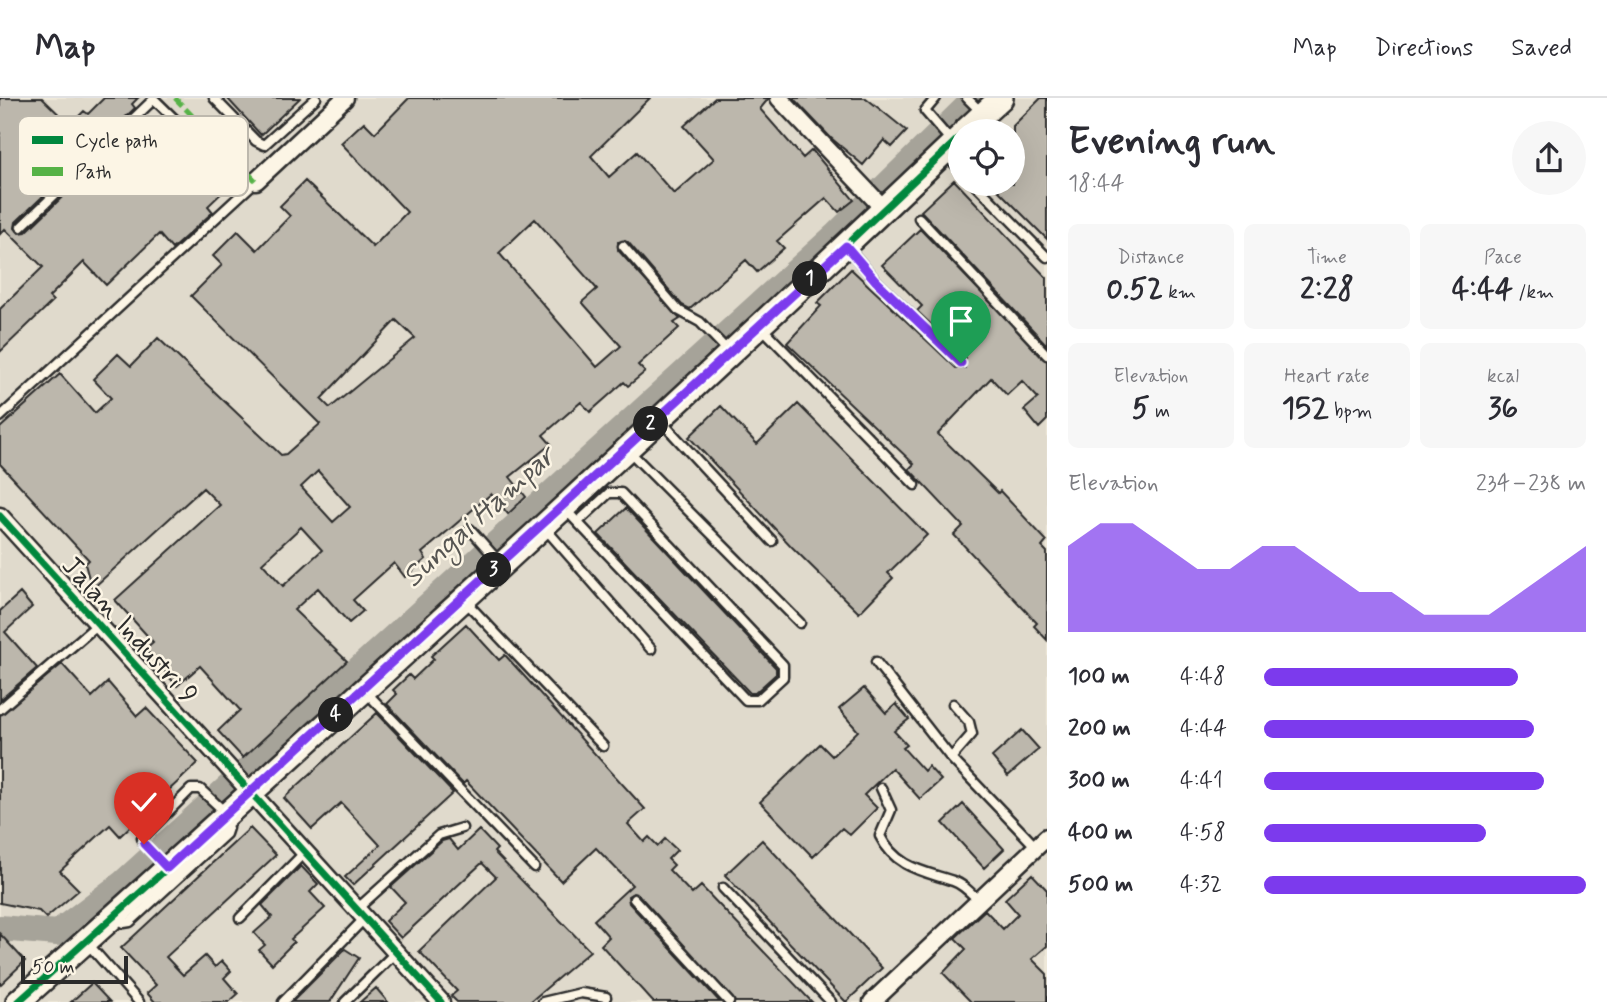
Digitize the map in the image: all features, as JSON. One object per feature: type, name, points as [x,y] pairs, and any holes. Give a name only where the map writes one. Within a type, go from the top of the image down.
[{"type":"street","points":[[256,181],[345,98]]},
{"type":"street","points":[[779,98],[882,207]]},
{"type":"street","points":[[976,107],[1001,98]]},
{"type":"street","points":[[18,1002],[248,790],[364,690],[463,599],[494,556],[542,525],[570,514],[626,447],[846,246],[882,207],[948,146]]},
{"type":"street","name":"Jalan Industri 9","points":[[0,516],[441,1002]]},
{"type":"street","points":[[872,1002],[1042,842]]},
{"type":"lane","points":[[214,98],[232,116]]},
{"type":"lane","points":[[248,133],[264,145],[317,98]]},
{"type":"lane","points":[[936,98],[925,111],[948,135]]},
{"type":"lane","points":[[133,116],[149,100],[154,99],[165,101],[177,116]]},
{"type":"lane","points":[[248,188],[256,181]]},
{"type":"lane","points":[[21,226],[51,196]]},
{"type":"lane","points":[[0,417],[240,196]]},
{"type":"lane","points":[[987,196],[1047,257]]},
{"type":"lane","points":[[919,218],[1047,355]]},
{"type":"lane","points":[[623,246],[678,310],[700,322],[728,351]]},
{"type":"lane","points":[[846,246],[876,281],[961,363]]},
{"type":"lane","points":[[760,326],[915,485]]},
{"type":"lane","points":[[658,418],[772,541]]},
{"type":"lane","points":[[626,447],[800,623]]},
{"type":"lane","points":[[609,493],[621,494],[783,665],[783,677],[758,701],[746,700],[570,514],[609,493]]},
{"type":"lane","points":[[542,525],[651,649]]},
{"type":"lane","points":[[470,529],[494,556]]},
{"type":"lane","points":[[463,599],[603,746]]},
{"type":"lane","points":[[0,709],[98,624]]},
{"type":"lane","points":[[876,662],[951,758],[1042,842]]},
{"type":"lane","points":[[364,690],[534,867]]},
{"type":"lane","points":[[951,758],[972,734],[970,722],[953,704]]},
{"type":"lane","points":[[115,915],[124,923],[130,922],[226,834],[228,828],[223,814],[198,787],[191,789],[144,835],[142,841],[165,866]]},
{"type":"lane","points":[[881,788],[891,810],[880,836],[896,858],[918,872],[955,881],[979,901]]},
{"type":"lane","points":[[284,1002],[361,914],[439,835],[462,828]]},
{"type":"lane","points":[[240,918],[305,852]]},
{"type":"lane","points":[[723,888],[831,1002]]},
{"type":"lane","points":[[634,899],[729,1002]]},
{"type":"lane","points":[[86,942],[139,1002]]},
{"type":"lane","points":[[345,1002],[396,952]]},
{"type":"lane","points":[[543,1002],[581,993],[606,997]]},
{"type":"shaded area","points":[[0,98],[1047,98],[1047,1002],[0,1002]]},
{"type":"building","points":[[0,98],[42,98],[61,116],[18,116],[18,196],[43,196],[16,222],[15,228],[19,233],[26,232],[63,196],[218,196],[208,206],[213,212],[172,249],[159,234],[106,285],[84,262],[49,297],[53,301],[0,352],[0,309],[43,267],[5,229],[0,234]]},
{"type":"building","points":[[104,98],[138,98],[132,104],[135,108],[127,116],[79,116],[84,111],[88,114]]},
{"type":"building","points":[[227,98],[300,98],[261,135],[248,121],[248,116],[244,116]]},
{"type":"building","points":[[409,98],[650,98],[591,156],[609,177],[637,152],[674,194],[714,159],[684,126],[715,98],[769,98],[760,109],[803,158],[812,150],[854,200],[839,212],[826,198],[777,241],[784,248],[757,272],[746,260],[690,309],[682,305],[628,242],[618,242],[618,250],[680,319],[674,323],[679,328],[638,365],[645,372],[628,386],[624,382],[590,412],[581,402],[543,435],[551,444],[510,477],[526,497],[508,514],[491,494],[422,553],[426,559],[405,577],[394,563],[353,600],[363,611],[349,623],[318,588],[294,610],[347,661],[243,758],[218,731],[240,710],[200,666],[177,686],[145,649],[153,642],[115,600],[220,505],[203,488],[92,589],[85,564],[89,560],[0,464],[0,428],[60,374],[95,413],[111,398],[93,379],[118,354],[131,366],[158,338],[281,455],[286,454],[320,424],[191,296],[222,265],[213,256],[238,231],[257,250],[290,216],[280,206],[305,181],[373,247],[407,212],[341,143],[364,122],[375,133]],"holes":[[[535,219],[597,289],[582,302],[621,346],[597,367],[499,253]],[[396,320],[415,338],[330,408],[321,399]],[[318,471],[350,507],[333,522],[301,487]],[[301,527],[322,550],[283,586],[262,563]]]},
{"type":"building","points":[[793,98],[866,98],[907,131],[892,147],[884,140],[863,165],[831,138]]},
{"type":"building","points":[[1041,98],[1047,98],[1047,239],[1004,196],[1025,196],[1025,119],[1020,119]]},
{"type":"building","points":[[948,186],[948,196],[969,196],[1047,278],[1047,345],[921,211]]},
{"type":"building","points":[[920,229],[1047,361],[1047,420],[1039,428],[1024,410],[1038,398],[1022,381],[1007,395],[991,378],[938,434],[998,493],[1000,491],[1047,541],[1042,547],[1047,552],[1047,640],[1034,626],[1037,623],[954,535],[963,526],[909,469],[914,464],[787,343],[821,306],[817,303],[851,269],[956,368],[965,368],[966,358],[917,311],[922,306],[882,265]]},
{"type":"building","points":[[798,404],[927,535],[888,573],[893,578],[859,613],[792,547],[689,437],[721,406],[757,444]]},
{"type":"building","points":[[626,508],[776,668],[776,674],[755,693],[750,693],[598,534]]},
{"type":"building","points":[[20,593],[32,607],[5,632],[37,668],[0,700],[0,611]]},
{"type":"building","points":[[466,624],[499,660],[505,655],[645,809],[628,824],[644,842],[649,837],[658,846],[665,839],[677,850],[668,859],[674,865],[669,870],[692,894],[701,886],[812,1002],[735,1002],[639,895],[633,893],[628,896],[629,903],[720,1002],[653,1002],[601,945],[609,937],[594,920],[632,885],[596,848],[561,881],[466,781],[463,784],[387,704],[397,694],[393,690],[409,675],[413,679],[434,659],[431,656]]},
{"type":"building","points":[[62,664],[92,697],[108,682],[137,716],[146,708],[198,763],[120,836],[110,825],[60,871],[79,890],[46,918],[39,911],[0,903],[0,715]]},
{"type":"building","points":[[864,688],[886,713],[896,704],[909,719],[894,731],[907,745],[903,748],[924,771],[928,766],[941,780],[920,799],[892,768],[864,795],[877,808],[850,835],[842,828],[813,857],[760,802],[820,744],[832,756],[858,731],[839,709]]},
{"type":"building","points":[[377,713],[453,793],[353,885],[345,877],[380,845],[341,803],[312,829],[284,798]]},
{"type":"building","points":[[1022,730],[1039,749],[1008,776],[992,757]]},
{"type":"building","points":[[963,804],[1004,849],[984,868],[943,823]]},
{"type":"building","points":[[250,828],[276,855],[166,957],[183,975],[205,956],[215,967],[222,961],[231,971],[224,978],[238,994],[229,1002],[155,1002],[147,993],[156,985],[121,948]]},
{"type":"building","points":[[479,830],[497,849],[494,852],[590,951],[530,1002],[457,1002],[451,996],[457,991],[419,951],[496,877],[482,863],[401,938],[385,921],[405,902],[391,887],[442,841],[449,839],[458,850]]},
{"type":"building","points":[[762,840],[882,968],[846,1002],[725,875]]},
{"type":"building","points":[[301,866],[318,884],[310,892],[325,908],[291,939],[294,942],[272,964],[259,950],[265,945],[254,933],[272,917],[262,905]]},
{"type":"building","points":[[1032,874],[1047,890],[1047,946],[1032,959],[1047,974],[1047,1002],[971,1002],[943,973],[966,949],[955,938],[985,910],[1003,929],[1018,914],[1005,899]]},
{"type":"building","points":[[0,934],[25,961],[0,985]]},
{"type":"building","points":[[345,949],[359,958],[330,1002],[292,1002]]},
{"type":"building","points":[[92,983],[110,1002],[71,1002]]},
{"type":"building","points":[[376,988],[388,1002],[360,1002]]},
{"type":"waterway","name":"Sungai Hampar","points":[[0,928],[57,933],[123,883],[837,234],[976,98]]},
{"type":"marked path","points":[[175,98],[193,116]]},
{"type":"marked path","points":[[248,173],[256,181]]},
{"type":"cycle path","points":[[18,1002],[493,573],[948,148]]},
{"type":"cycle path","points":[[0,516],[441,1002]]},
{"type":"route","points":[[144,844],[167,868],[276,771],[846,246],[857,256],[868,273],[961,363]]}]
